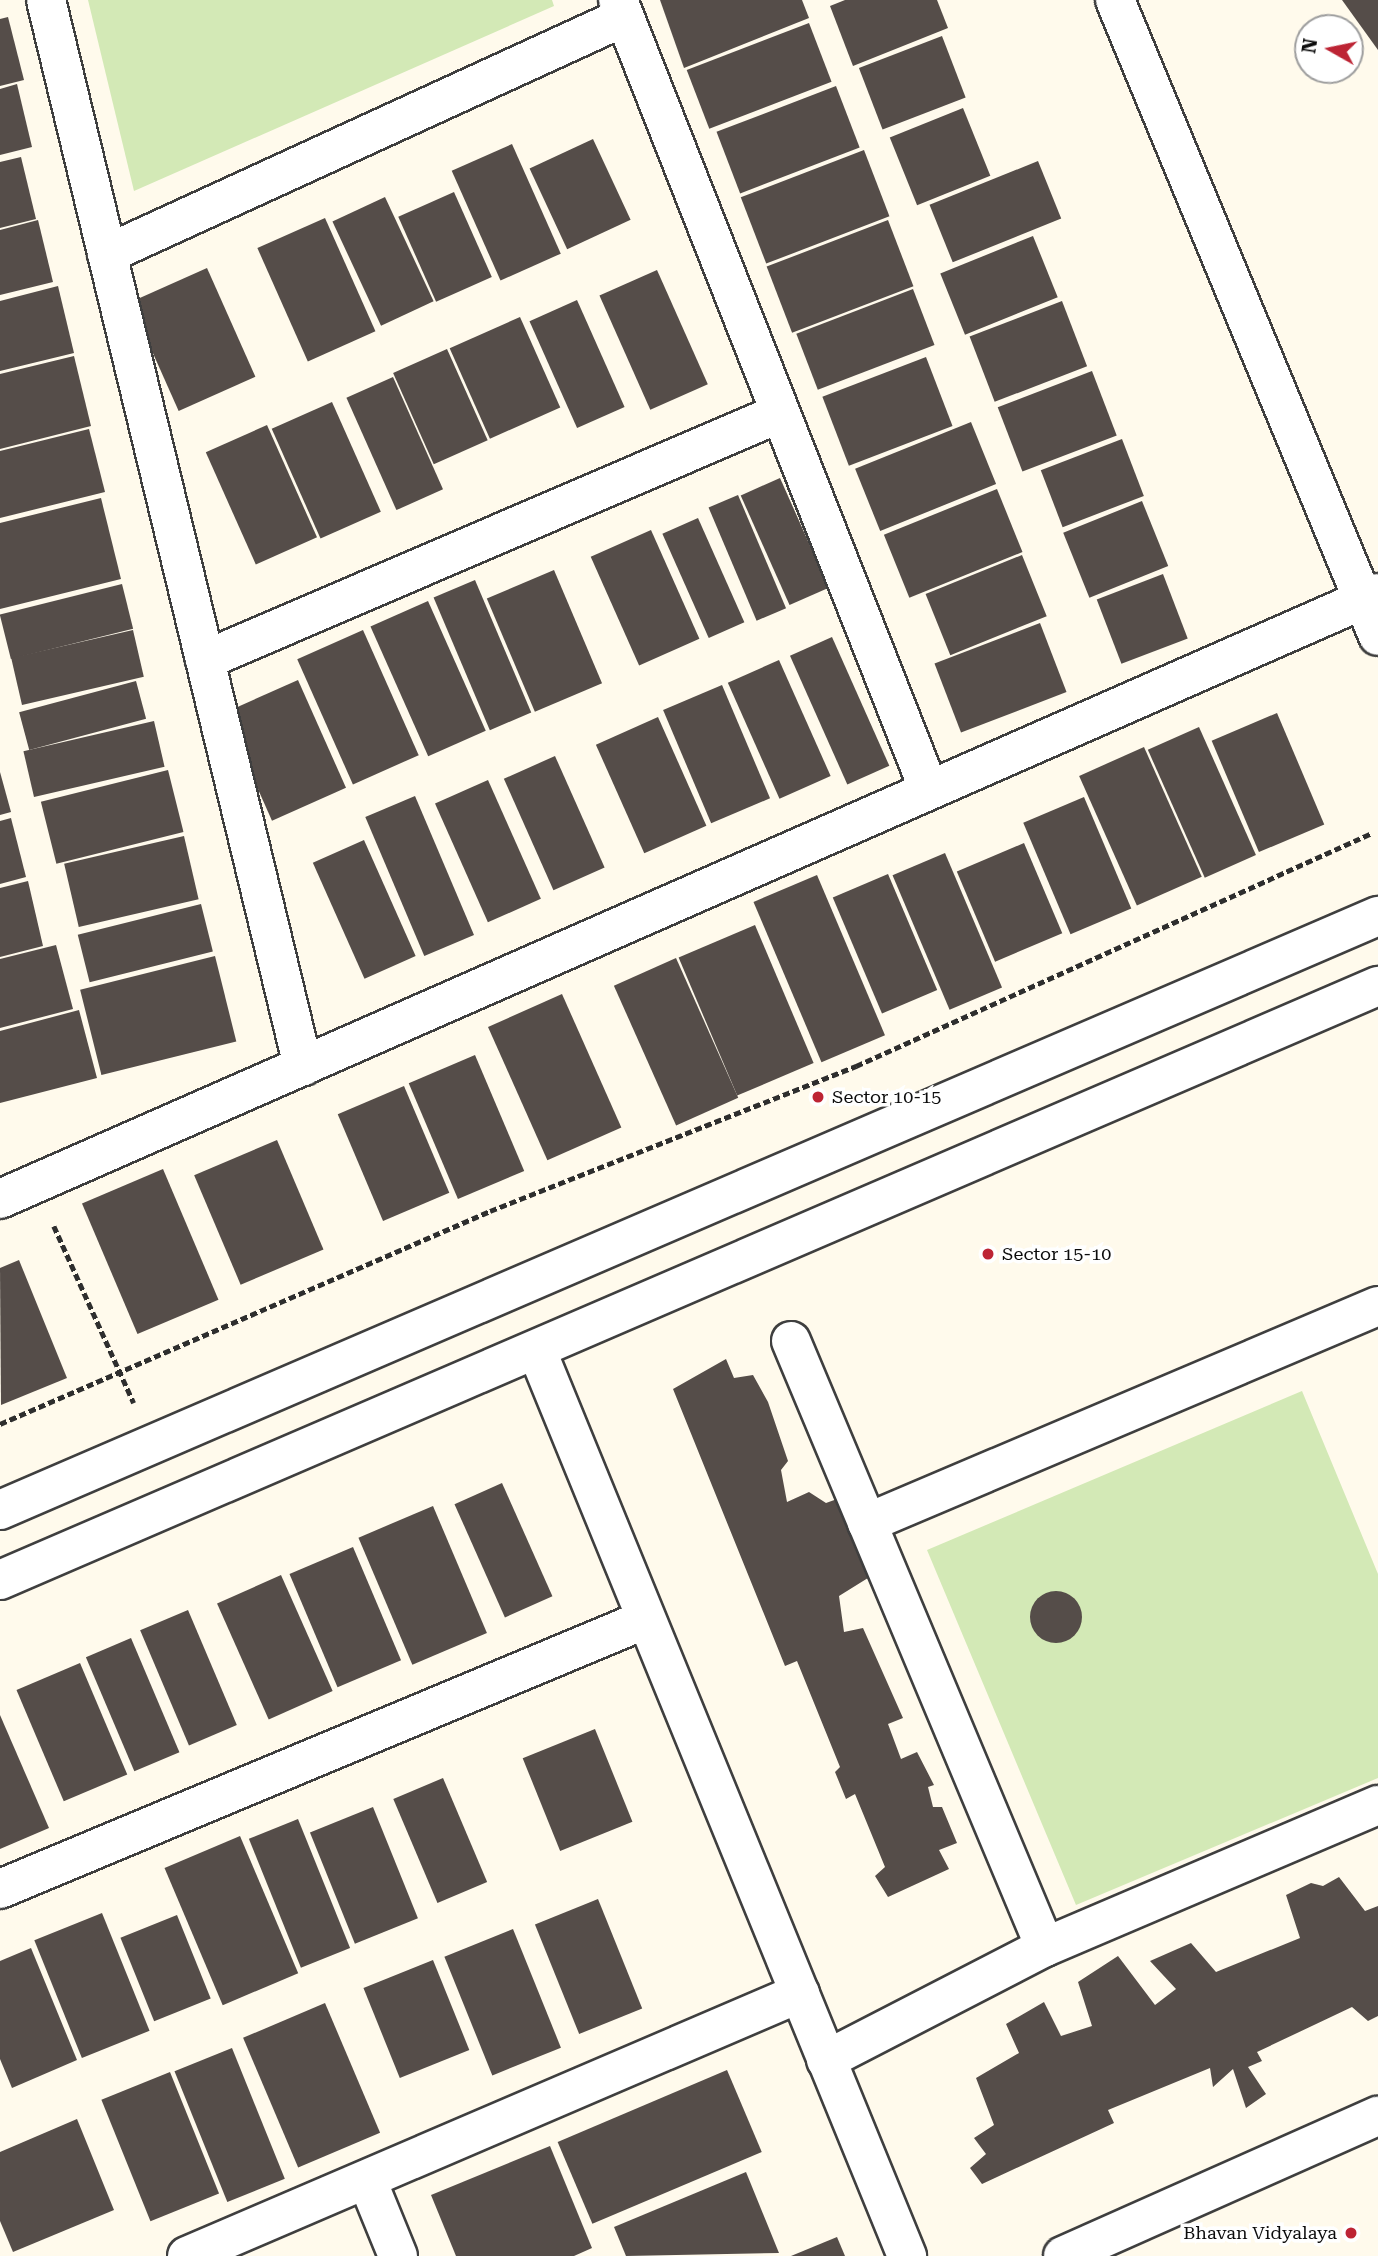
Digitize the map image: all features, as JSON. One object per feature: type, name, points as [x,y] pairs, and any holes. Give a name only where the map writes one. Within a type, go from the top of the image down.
[{"type":"street","points":[[46,0],[303,1066]]},
{"type":"street","points":[[1115,0],[1370,596],[1378,636]]},
{"type":"street","points":[[107,254],[621,9],[929,790]]},
{"type":"street","points":[[205,660],[780,412]]},
{"type":"street","points":[[0,1199],[1370,596]]},
{"type":"street","points":[[0,1510],[1378,916]]},
{"type":"street","points":[[0,1580],[537,1351],[1378,986]]},
{"type":"street","points":[[867,1523],[1378,1306]]},
{"type":"street","points":[[791,1341],[1045,1947]]},
{"type":"street","points":[[537,1351],[907,2256]]},
{"type":"street","points":[[0,1889],[646,1619]]},
{"type":"street","points":[[826,2060],[1045,1947],[1378,1805]]},
{"type":"street","points":[[187,2256],[800,1993]]},
{"type":"street","points":[[1063,2256],[1378,2116]]},
{"type":"street","points":[[367,2180],[398,2256]]},
{"type":"path","points":[[0,1424],[490,1211],[856,1066],[1372,833]]},
{"type":"path","points":[[35,1184],[135,1407]]},
{"type":"green space","points":[[88,0],[552,0],[554,6],[134,191]]},
{"type":"green space","points":[[1302,1391],[1378,1574],[1378,1778],[1076,1905],[927,1550]]},
{"type":"building","points":[[660,0],[802,0],[809,18],[684,68]]},
{"type":"building","points":[[845,0],[937,0],[948,28],[853,66],[830,6]]},
{"type":"building","points":[[1342,0],[1378,0],[1378,50],[1364,31],[1364,14],[1352,14]]},
{"type":"building","points":[[8,17],[24,80],[0,86],[0,19]]},
{"type":"building","points":[[809,23],[832,82],[709,129],[687,70]]},
{"type":"building","points":[[942,36],[966,98],[883,130],[859,68]]},
{"type":"building","points":[[17,84],[32,147],[0,155],[0,89]]},
{"type":"building","points":[[836,86],[860,148],[740,193],[717,132]]},
{"type":"building","points":[[963,108],[990,176],[917,205],[890,138]]},
{"type":"building","points":[[593,139],[631,220],[567,249],[530,169]]},
{"type":"building","points":[[512,144],[561,254],[501,280],[452,171]]},
{"type":"building","points":[[864,150],[889,216],[766,264],[741,197]]},
{"type":"building","points":[[21,157],[36,219],[0,228],[0,162]]},
{"type":"building","points":[[1038,161],[1061,218],[953,262],[930,205]]},
{"type":"building","points":[[454,192],[492,277],[436,302],[398,217]]},
{"type":"building","points":[[385,197],[434,301],[381,326],[332,222]]},
{"type":"building","points":[[325,218],[375,331],[308,361],[257,248]]},
{"type":"building","points":[[38,220],[53,282],[0,295],[0,230]]},
{"type":"building","points":[[888,220],[913,286],[792,333],[767,267]]},
{"type":"building","points":[[1033,236],[1058,297],[965,335],[940,273]]},
{"type":"building","points":[[207,268],[255,377],[179,411],[130,302]]},
{"type":"building","points":[[657,270],[708,384],[650,410],[599,296]]},
{"type":"building","points":[[58,286],[74,353],[0,371],[0,301]]},
{"type":"building","points":[[913,289],[935,345],[818,390],[796,334]]},
{"type":"building","points":[[577,300],[625,407],[577,428],[529,321]]},
{"type":"building","points":[[1062,301],[1087,366],[995,402],[970,336]]},
{"type":"building","points":[[520,317],[560,407],[490,439],[450,348]]},
{"type":"building","points":[[447,349],[488,440],[434,464],[393,373]]},
{"type":"building","points":[[74,356],[91,426],[0,449],[0,374]]},
{"type":"building","points":[[926,357],[953,426],[849,466],[822,397]]},
{"type":"building","points":[[1092,371],[1117,435],[1022,472],[998,407]]},
{"type":"building","points":[[393,377],[443,489],[396,510],[346,398]]},
{"type":"building","points":[[332,402],[381,512],[321,538],[272,429]]},
{"type":"building","points":[[971,422],[996,484],[880,531],[855,469]]},
{"type":"building","points":[[267,425],[317,537],[256,565],[206,452]]},
{"type":"building","points":[[89,429],[105,492],[0,518],[0,451]]},
{"type":"building","points":[[1122,439],[1144,496],[1063,527],[1041,470]]},
{"type":"building","points":[[780,478],[829,588],[790,605],[741,495]]},
{"type":"building","points":[[997,489],[1022,552],[909,598],[884,535]]},
{"type":"building","points":[[738,495],[786,608],[757,621],[709,508]]},
{"type":"building","points":[[101,498],[121,579],[0,609],[0,523]]},
{"type":"building","points":[[1142,501],[1168,566],[1089,598],[1063,533]]},
{"type":"building","points":[[698,518],[744,622],[709,638],[662,534]]},
{"type":"building","points":[[651,530],[699,639],[639,666],[591,557]]},
{"type":"building","points":[[1022,555],[1047,616],[950,655],[926,594]]},
{"type":"building","points":[[554,570],[602,683],[535,712],[487,599]]},
{"type":"building","points":[[1163,574],[1188,638],[1121,664],[1097,599]]},
{"type":"building","points":[[475,580],[531,713],[490,730],[434,598]]},
{"type":"building","points":[[122,584],[133,629],[11,659],[0,614]]},
{"type":"building","points":[[428,601],[486,731],[428,756],[370,627]]},
{"type":"building","points":[[1040,623],[1067,692],[961,733],[935,663]]},
{"type":"building","points":[[133,630],[144,677],[22,705],[11,658]]},
{"type":"building","points":[[363,630],[419,755],[353,784],[297,659]]},
{"type":"building","points":[[832,637],[889,766],[847,785],[790,656]]},
{"type":"building","points":[[779,660],[831,776],[779,799],[728,683]]},
{"type":"building","points":[[298,680],[346,788],[272,821],[224,713]]},
{"type":"building","points":[[136,681],[146,719],[29,750],[19,712]]},
{"type":"building","points":[[722,685],[770,798],[711,823],[663,710]]},
{"type":"building","points":[[1277,713],[1324,824],[1259,852],[1212,741]]},
{"type":"building","points":[[658,717],[706,826],[644,853],[596,745]]},
{"type":"building","points":[[154,721],[165,767],[34,797],[23,751]]},
{"type":"building","points":[[1199,727],[1256,855],[1205,878],[1148,750]]},
{"type":"building","points":[[1144,747],[1202,877],[1137,906],[1079,776]]},
{"type":"building","points":[[555,756],[605,867],[553,890],[504,779]]},
{"type":"building","points":[[168,770],[183,832],[56,864],[41,802]]},
{"type":"building","points":[[0,772],[11,812],[0,815]]},
{"type":"building","points":[[488,780],[541,899],[488,922],[435,804]]},
{"type":"building","points":[[415,796],[474,935],[424,956],[365,817]]},
{"type":"building","points":[[1084,797],[1131,908],[1071,934],[1023,823]]},
{"type":"building","points":[[11,818],[26,877],[0,884],[0,821]]},
{"type":"building","points":[[184,836],[199,899],[79,927],[64,864]]},
{"type":"building","points":[[364,840],[416,956],[364,979],[313,863]]},
{"type":"building","points":[[1024,843],[1062,933],[995,962],[957,872]]},
{"type":"building","points":[[945,853],[1002,987],[950,1010],[893,875]]},
{"type":"building","points":[[888,874],[937,990],[882,1013],[833,897]]},
{"type":"building","points":[[817,875],[885,1035],[821,1062],[753,902]]},
{"type":"building","points":[[28,881],[43,946],[0,957],[0,888]]},
{"type":"building","points":[[201,904],[213,952],[90,982],[78,935]]},
{"type":"building","points":[[755,925],[814,1063],[737,1096],[679,957]]},
{"type":"building","points":[[56,945],[73,1009],[0,1028],[0,959]]},
{"type":"building","points":[[215,956],[236,1041],[101,1075],[80,990]]},
{"type":"building","points":[[676,958],[738,1098],[676,1125],[614,986]]},
{"type":"building","points":[[562,994],[621,1127],[547,1160],[488,1027]]},
{"type":"building","points":[[79,1010],[97,1078],[0,1103],[0,1031]]},
{"type":"building","points":[[475,1055],[524,1171],[458,1199],[409,1083]]},
{"type":"building","points":[[404,1086],[449,1193],[383,1221],[338,1114]]},
{"type":"building","points":[[277,1140],[323,1250],[241,1285],[194,1175]]},
{"type":"building","points":[[163,1169],[218,1300],[137,1334],[82,1203]]},
{"type":"building","points":[[19,1260],[67,1378],[1,1405],[0,1268]]},
{"type":"building","points":[[726,1359],[734,1378],[753,1375],[768,1402],[788,1461],[781,1470],[787,1502],[809,1492],[826,1503],[851,1494],[884,1568],[839,1596],[844,1632],[863,1628],[903,1718],[888,1724],[901,1759],[917,1752],[934,1785],[928,1787],[933,1807],[942,1807],[957,1843],[939,1850],[949,1869],[888,1897],[875,1876],[885,1867],[855,1794],[846,1799],[835,1772],[840,1767],[797,1661],[785,1666],[673,1389]]},
{"type":"building","points":[[502,1483],[552,1596],[505,1617],[454,1504]]},
{"type":"building","points":[[433,1506],[487,1633],[412,1665],[358,1538]]},
{"type":"building","points":[[353,1547],[401,1660],[338,1687],[289,1574]]},
{"type":"building","points":[[281,1575],[333,1691],[269,1719],[217,1603]]},
{"type":"building","points":[[1056,1591],[1075,1598],[1082,1617],[1075,1636],[1056,1643],[1037,1636],[1030,1617],[1037,1598]]},
{"type":"building","points":[[188,1610],[237,1725],[189,1745],[140,1630]]},
{"type":"building","points":[[131,1638],[179,1752],[134,1771],[86,1657]]},
{"type":"building","points":[[80,1663],[127,1774],[64,1801],[16,1690]]},
{"type":"building","points":[[0,1715],[49,1828],[0,1849]]},
{"type":"building","points":[[595,1729],[632,1822],[560,1851],[523,1758]]},
{"type":"building","points":[[443,1778],[487,1882],[437,1903],[393,1799]]},
{"type":"building","points":[[373,1807],[418,1918],[355,1944],[310,1832]]},
{"type":"building","points":[[298,1819],[350,1948],[301,1968],[249,1839]]},
{"type":"building","points":[[240,1836],[298,1973],[223,2005],[165,1868]]},
{"type":"building","points":[[1339,1877],[1365,1911],[1378,1906],[1378,2016],[1368,2021],[1352,2007],[1257,2052],[1262,2061],[1248,2067],[1266,2094],[1246,2108],[1233,2069],[1213,2087],[1210,2068],[1108,2110],[1114,2123],[982,2184],[970,2168],[986,2154],[974,2138],[994,2125],[976,2078],[1019,2053],[1006,2024],[1044,2002],[1061,2036],[1092,2026],[1078,1982],[1118,1956],[1155,2005],[1176,1989],[1150,1961],[1191,1943],[1216,1972],[1300,1938],[1286,1895],[1311,1883],[1323,1886]]},
{"type":"building","points":[[598,1899],[642,2008],[579,2034],[535,1924]]},
{"type":"building","points":[[102,1913],[150,2031],[82,2058],[34,1940]]},
{"type":"building","points":[[177,1915],[211,1998],[154,2021],[120,1938]]},
{"type":"building","points":[[513,1929],[561,2048],[492,2075],[444,1957]]},
{"type":"building","points":[[31,1948],[77,2060],[12,2088],[0,2059],[0,1961]]},
{"type":"building","points":[[433,1960],[469,2050],[400,2078],[363,1988]]},
{"type":"building","points":[[325,2003],[380,2133],[298,2168],[243,2038]]},
{"type":"building","points":[[232,2048],[285,2179],[227,2202],[175,2071]]},
{"type":"building","points":[[727,2070],[762,2152],[592,2224],[558,2142]]},
{"type":"building","points":[[170,2072],[219,2193],[150,2221],[101,2100]]},
{"type":"building","points":[[77,2119],[114,2210],[13,2252],[0,2221],[0,2152]]},
{"type":"building","points":[[550,2146],[592,2248],[574,2256],[456,2256],[431,2195]]},
{"type":"building","points":[[746,2172],[779,2253],[626,2256],[614,2227]]},
{"type":"building","points":[[837,2237],[845,2256],[791,2256]]},
{"type":"place","name":"Sector 10-15","points":[[818,1097]]},
{"type":"place","name":"Sector 15-10","points":[[988,1254]]},
{"type":"place","name":"Bhavan Vidyalaya","points":[[1351,2233]]}]
